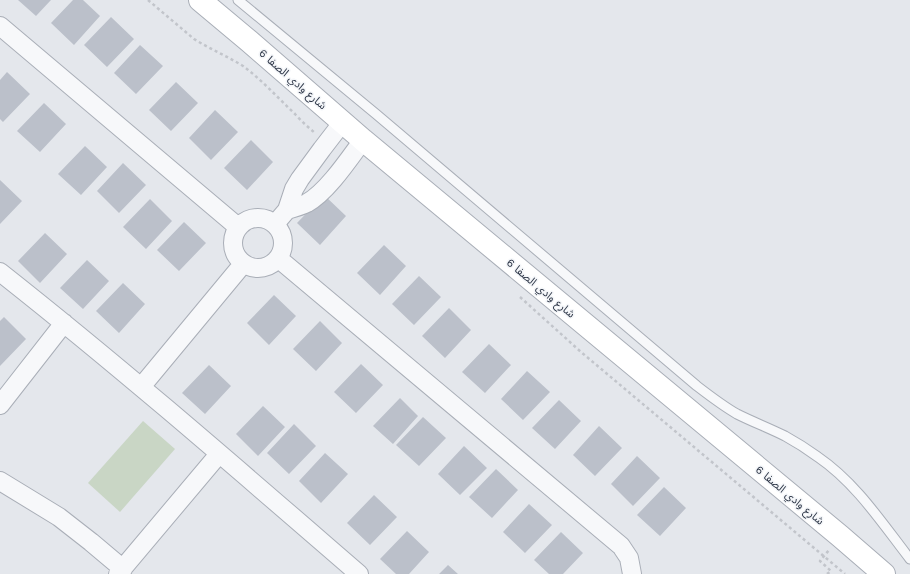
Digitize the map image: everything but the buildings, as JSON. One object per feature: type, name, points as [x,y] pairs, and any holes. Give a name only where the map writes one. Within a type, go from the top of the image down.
[{"type":"main road","name":"شارع وادي الصفا 6","points":[[200,0],[342,123],[884,574]]},
{"type":"street","points":[[0,26],[238,227]]},
{"type":"street","points":[[275,224],[287,210],[297,184],[342,123]]},
{"type":"street","points":[[287,210],[298,207],[317,196],[363,140]]},
{"type":"street","points":[[324,147],[343,166]]},
{"type":"street","points":[[260,218],[275,224],[283,237],[284,245],[279,259],[274,264],[262,269],[255,269],[243,264],[236,256],[233,246],[234,236],[238,227],[244,222],[260,218]]},
{"type":"street","points":[[279,259],[621,546],[629,558],[632,574]]},
{"type":"street","points":[[141,387],[243,264]]},
{"type":"street","points":[[0,272],[64,322],[360,574]]},
{"type":"street","points":[[0,405],[64,322]]},
{"type":"street","points":[[0,481],[59,517],[91,542],[120,571],[219,454]]},
{"type":"lane","points":[[238,0],[376,114],[697,386],[715,400],[736,413],[802,446],[836,471],[868,505],[910,559]]},
{"type":"path","points":[[148,0],[194,39],[221,53],[257,77],[324,147]]},
{"type":"path","points":[[517,294],[587,357],[845,574]]},
{"type":"path","points":[[827,574],[831,571],[820,561],[840,536]]},
{"type":"green space","points":[[143,421],[175,449],[120,512],[88,483]]}]
